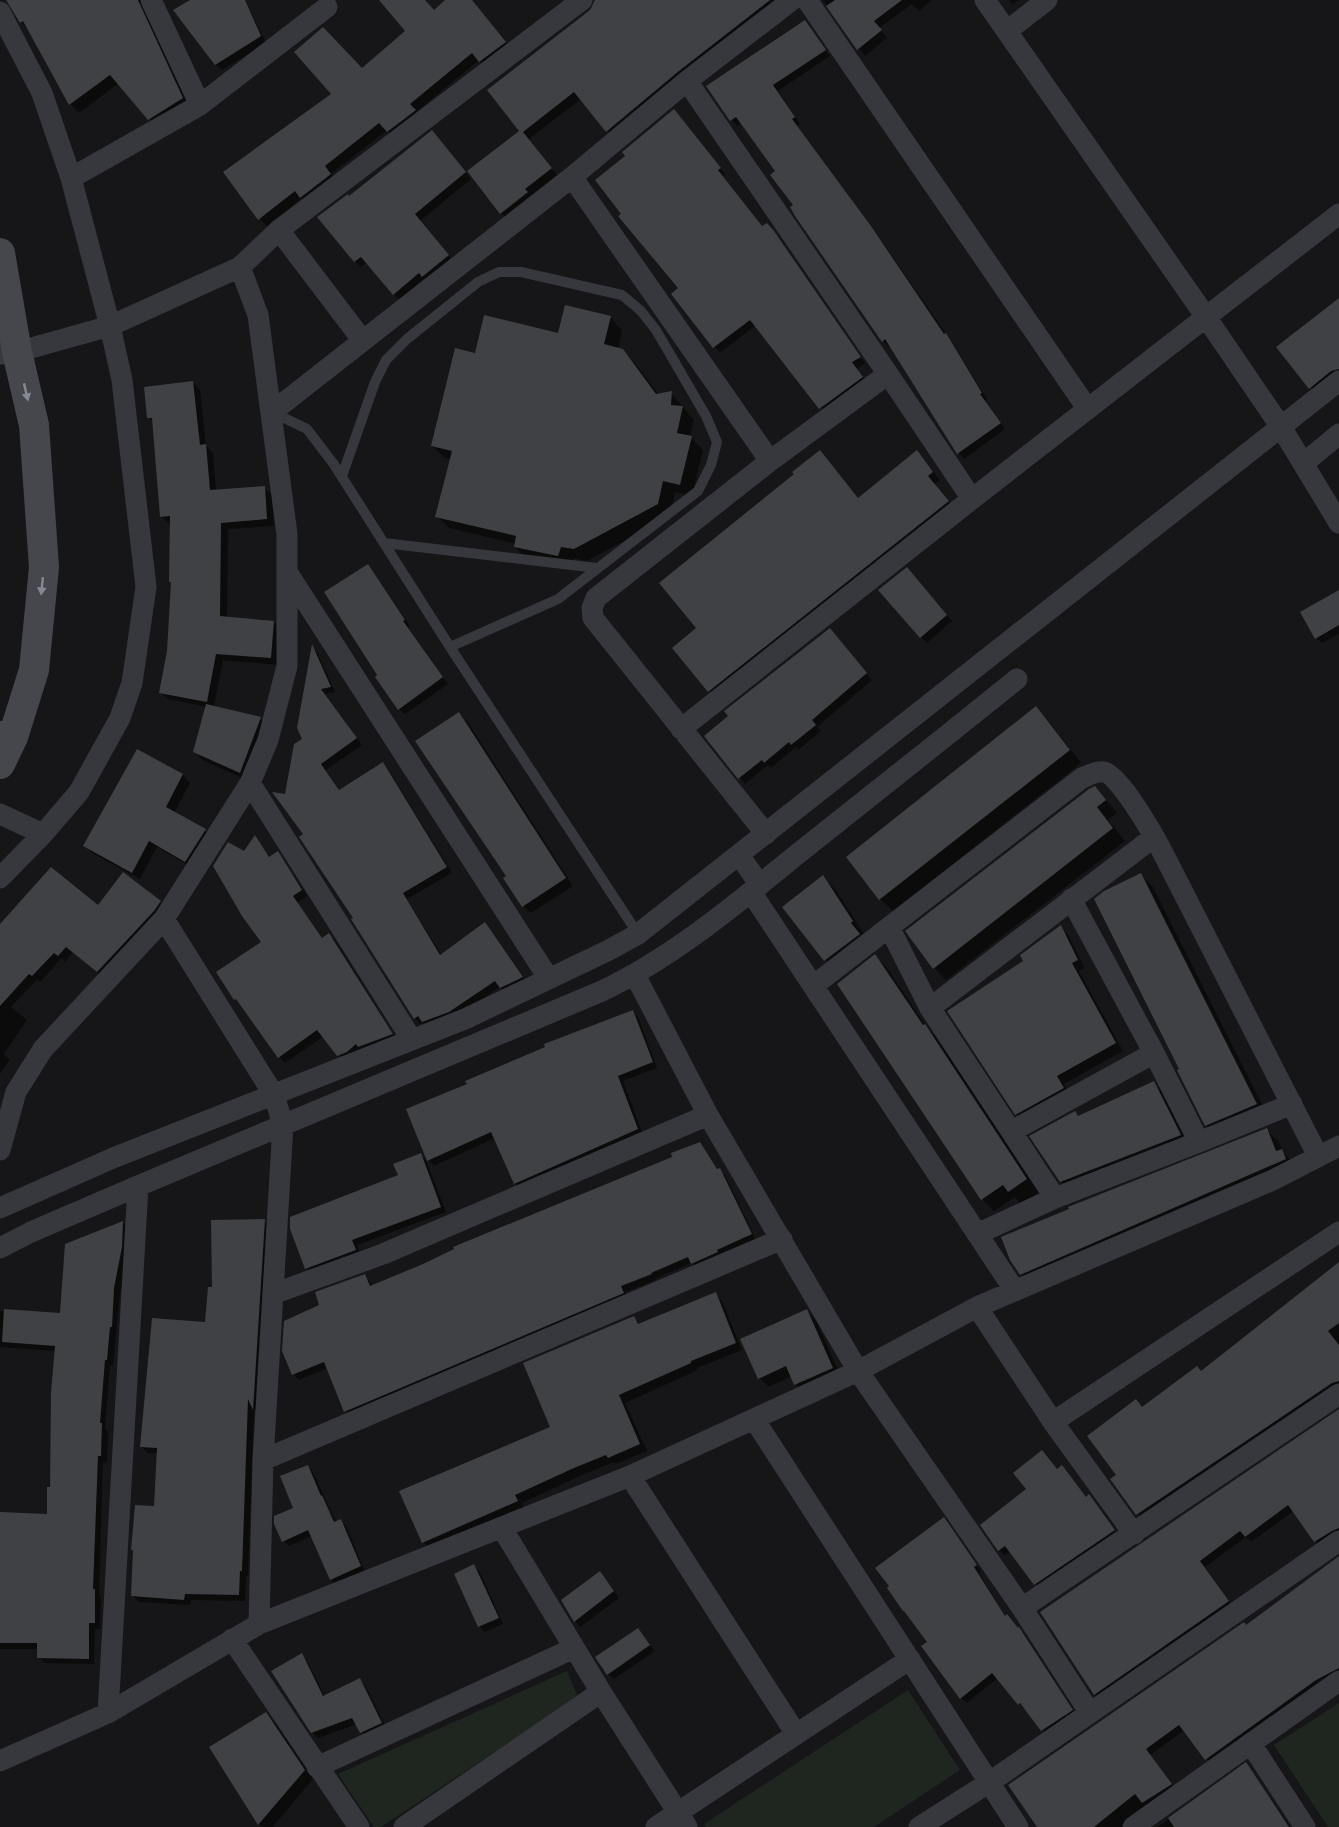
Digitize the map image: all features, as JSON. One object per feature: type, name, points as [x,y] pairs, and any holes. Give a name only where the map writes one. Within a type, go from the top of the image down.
[{"type":"main road","points":[[0,252],[8,353],[34,425],[44,567],[34,670],[6,736],[0,764]]},
{"type":"street","points":[[151,0],[200,105]]},
{"type":"street","points":[[8,353],[110,326],[240,267],[279,230],[582,0]]},
{"type":"street","points":[[272,412],[572,177],[687,81],[792,0]]},
{"type":"street","points":[[807,0],[1087,408]]},
{"type":"street","points":[[985,0],[1281,427],[1339,523]]},
{"type":"street","points":[[1007,31],[1047,0]]},
{"type":"street","points":[[71,178],[200,105],[328,2]]},
{"type":"street","points":[[0,12],[42,93],[71,178],[110,326],[122,380],[146,587],[132,683],[120,718],[79,792],[43,834],[0,878]]},
{"type":"street","points":[[687,81],[972,499]]},
{"type":"street","points":[[572,177],[770,461]]},
{"type":"street","points":[[681,729],[1087,408],[1339,214]]},
{"type":"street","points":[[279,230],[363,342]]},
{"type":"street","points":[[0,1150],[16,1092],[43,1049],[164,919],[250,783],[268,740],[287,666],[286,534],[258,315],[240,267]]},
{"type":"street","points":[[766,834],[593,618],[592,608],[596,598],[770,461],[888,374]]},
{"type":"street","points":[[0,1208],[113,1158],[465,1019],[638,934],[1339,381]]},
{"type":"street","points":[[1304,463],[1339,434]]},
{"type":"street","points":[[287,572],[549,979]]},
{"type":"street","points":[[0,1248],[31,1232],[603,991],[635,975],[682,944],[755,888],[1017,679]]},
{"type":"street","points":[[813,986],[1082,778],[1093,772],[1105,772],[1115,778],[1154,837],[1318,1156]]},
{"type":"street","points":[[250,783],[412,1040]]},
{"type":"street","points":[[0,814],[43,834]]},
{"type":"street","points":[[930,1008],[1154,837]]},
{"type":"street","points":[[739,855],[755,888],[813,986],[1015,1291]]},
{"type":"street","points":[[1071,899],[1199,1142]]},
{"type":"street","points":[[164,919],[274,1095],[283,1125],[263,1460],[259,1624]]},
{"type":"street","points":[[889,927],[930,1008],[1055,1198]]},
{"type":"street","points":[[635,975],[708,1114],[858,1371],[1022,1608],[1090,1713]]},
{"type":"street","points":[[1012,1131],[1154,1053]]},
{"type":"street","points":[[977,1234],[1055,1198],[1292,1104]]},
{"type":"street","points":[[273,1294],[382,1254],[708,1114]]},
{"type":"street","points":[[0,1761],[108,1713],[259,1624],[630,1476],[858,1371],[977,1307],[1273,1180],[1339,1146]]},
{"type":"street","points":[[108,1713],[138,1186]]},
{"type":"street","points":[[1053,1422],[1339,1232]]},
{"type":"street","points":[[263,1460],[782,1239]]},
{"type":"street","points":[[977,1307],[1053,1422],[1134,1534]]},
{"type":"street","points":[[1022,1608],[1339,1394]]},
{"type":"street","points":[[754,1419],[1018,1827]]},
{"type":"street","points":[[630,1476],[796,1734]]},
{"type":"street","points":[[502,1528],[601,1692],[683,1819]]},
{"type":"street","points":[[919,1827],[990,1782],[1339,1541]]},
{"type":"street","points":[[232,1639],[359,1827]]},
{"type":"street","points":[[317,1767],[574,1647]]},
{"type":"street","points":[[656,1827],[683,1819],[796,1734],[910,1659]]},
{"type":"street","points":[[1133,1827],[1157,1820],[1251,1744],[1339,1681]]},
{"type":"street","points":[[404,1827],[601,1692]]},
{"type":"street","points":[[1251,1744],[1305,1827]]},
{"type":"lane","points":[[342,476],[375,382],[386,360],[407,339],[478,282],[499,272],[520,272],[622,295],[641,311],[656,330],[706,416],[717,442],[711,465],[698,491],[558,599],[450,647]]},
{"type":"lane","points":[[272,412],[307,429],[342,476],[450,647],[638,934]]},
{"type":"lane","points":[[384,543],[597,568]]},
{"type":"shaded area","points":[[567,1671],[578,1697],[381,1827],[374,1827],[338,1774]]},
{"type":"shaded area","points":[[908,1690],[960,1770],[874,1827],[706,1827],[704,1824]]},
{"type":"shaded area","points":[[1339,1703],[1339,1827],[1328,1827],[1274,1745]]},
{"type":"building","points":[[6,0],[138,0],[183,98],[148,120],[110,75],[69,105],[23,21],[20,23]]},
{"type":"building","points":[[190,0],[245,0],[261,36],[215,65],[173,10]]},
{"type":"building","points":[[379,0],[425,0],[434,10],[445,0],[472,0],[506,42],[479,62],[472,53],[410,104],[416,110],[387,132],[379,123],[325,166],[331,174],[300,198],[295,191],[258,220],[223,172],[331,94],[294,52],[323,27],[362,68],[405,31]]},
{"type":"building","points":[[595,0],[770,0],[606,132],[574,92],[523,132],[552,168],[525,189],[528,192],[500,214],[467,171],[519,131],[487,90],[590,10]]},
{"type":"building","points":[[835,0],[902,0],[874,21],[882,30],[857,50],[826,6]]},
{"type":"building","points":[[805,20],[826,50],[773,85],[795,117],[792,119],[871,226],[944,334],[946,333],[982,393],[980,394],[1001,423],[957,454],[885,339],[882,342],[795,216],[790,207],[793,205],[770,175],[775,171],[736,117],[730,121],[706,86]]},
{"type":"building","points":[[674,109],[721,168],[718,170],[762,226],[767,223],[774,231],[861,357],[852,362],[863,377],[819,409],[750,320],[713,348],[671,294],[678,288],[618,216],[621,214],[595,180],[625,156],[622,152]]},
{"type":"building","points":[[432,130],[466,172],[415,214],[449,255],[422,277],[419,273],[393,295],[361,257],[354,262],[317,217],[348,194],[349,196]]},
{"type":"building","points":[[1339,298],[1339,369],[1331,371],[1309,389],[1276,347]]},
{"type":"building","points":[[565,305],[611,316],[604,344],[623,349],[656,394],[672,391],[671,405],[683,406],[677,433],[692,436],[680,485],[663,481],[658,504],[574,549],[561,547],[558,556],[514,547],[516,536],[435,517],[452,451],[431,446],[455,348],[475,353],[484,315],[558,333]]},
{"type":"building","points":[[193,381],[200,445],[206,444],[210,490],[265,486],[267,519],[221,523],[220,616],[274,621],[271,658],[216,654],[207,702],[159,693],[167,651],[171,582],[169,582],[170,516],[160,517],[152,418],[147,418],[144,387]]},
{"type":"building","points":[[820,450],[858,498],[917,450],[933,472],[928,476],[949,501],[708,692],[672,648],[696,628],[659,583],[794,474],[792,472]]},
{"type":"building","points":[[368,564],[405,620],[403,621],[443,677],[398,710],[375,677],[377,675],[324,592]]},
{"type":"building","points":[[907,567],[947,615],[920,638],[878,590]]},
{"type":"building","points":[[1339,590],[1339,625],[1315,639],[1300,612]]},
{"type":"building","points":[[830,628],[867,673],[812,720],[816,725],[791,745],[789,742],[764,763],[762,760],[738,779],[704,736],[728,716],[724,711]]},
{"type":"building","points":[[312,644],[331,687],[321,689],[357,738],[321,764],[339,790],[383,762],[447,867],[403,893],[440,955],[485,922],[523,977],[500,988],[495,981],[449,1012],[422,1022],[418,1016],[414,1019],[351,919],[353,918],[299,837],[303,834],[272,792],[285,794],[294,744],[302,739],[297,728]]},
{"type":"building","points":[[206,704],[261,717],[240,773],[193,752]]},
{"type":"building","points":[[1036,706],[1070,750],[879,900],[846,857]]},
{"type":"building","points":[[459,712],[566,878],[522,907],[503,878],[506,876],[415,741]]},
{"type":"building","points":[[137,749],[183,774],[166,807],[206,829],[185,862],[149,841],[132,873],[83,846]]},
{"type":"building","points":[[1095,786],[1106,800],[1097,807],[1113,828],[933,969],[905,931]]},
{"type":"building","points":[[255,835],[269,857],[278,851],[302,890],[293,896],[322,938],[329,933],[393,1034],[358,1047],[356,1044],[347,1052],[337,1056],[317,1030],[278,1058],[236,999],[234,1000],[216,972],[261,942],[242,916],[213,866],[228,842],[244,851]]},
{"type":"building","points":[[51,867],[98,905],[123,872],[161,901],[97,972],[66,947],[58,956],[54,953],[32,976],[29,974],[0,1006],[0,924]]},
{"type":"building","points":[[1141,873],[1257,1104],[1205,1126],[1094,899],[1104,891]]},
{"type":"building","points":[[823,875],[860,934],[824,961],[782,907]]},
{"type":"building","points":[[1061,925],[1078,960],[1072,963],[1116,1043],[1057,1076],[1064,1088],[1015,1115],[947,1011],[1023,961],[1020,955]]},
{"type":"building","points":[[875,954],[923,1025],[925,1024],[1027,1179],[1008,1192],[1003,1185],[981,1200],[837,984]]},
{"type":"building","points":[[633,1010],[653,1062],[618,1076],[638,1129],[514,1184],[491,1132],[427,1161],[406,1109],[467,1084],[465,1081],[545,1047],[544,1044]]},
{"type":"building","points":[[1154,1081],[1181,1135],[1060,1182],[1029,1136],[1075,1111],[1078,1116]]},
{"type":"building","points":[[1267,1128],[1276,1151],[1282,1149],[1286,1159],[1020,1275],[1010,1260],[1001,1237],[1069,1209],[1068,1207]]},
{"type":"building","points":[[700,1142],[717,1169],[720,1168],[752,1234],[691,1264],[688,1257],[621,1286],[624,1293],[344,1412],[324,1362],[292,1375],[282,1351],[284,1321],[319,1305],[315,1292],[365,1274],[370,1286],[423,1264],[454,1249],[453,1247],[672,1157],[671,1153]]},
{"type":"building","points":[[421,1153],[441,1207],[352,1240],[356,1250],[305,1269],[290,1229],[290,1217],[398,1175],[393,1164]]},
{"type":"building","points":[[265,1219],[253,1410],[248,1399],[242,1571],[240,1571],[239,1595],[185,1594],[184,1600],[131,1596],[133,1550],[131,1550],[135,1505],[154,1506],[157,1448],[140,1447],[152,1318],[205,1322],[208,1287],[212,1287],[211,1220]]},
{"type":"building","points":[[123,1221],[122,1247],[114,1288],[112,1327],[110,1327],[107,1360],[105,1360],[100,1423],[102,1423],[101,1456],[98,1456],[93,1589],[95,1589],[95,1623],[89,1623],[89,1659],[37,1658],[37,1643],[0,1643],[0,1512],[47,1514],[55,1346],[2,1342],[4,1309],[60,1313],[65,1244]]},
{"type":"building","points":[[1339,1262],[1339,1323],[1328,1331],[1339,1345],[1339,1381],[1332,1383],[1136,1515],[1110,1479],[1116,1475],[1087,1436],[1136,1399],[1142,1407],[1197,1366],[1201,1371]]},
{"type":"building","points":[[716,1292],[736,1343],[691,1361],[691,1363],[619,1395],[640,1444],[608,1458],[606,1455],[574,1468],[515,1495],[518,1501],[422,1543],[399,1491],[550,1427],[523,1363],[634,1316],[638,1324]]},
{"type":"building","points":[[807,1309],[833,1368],[794,1385],[786,1366],[758,1379],[740,1339]]},
{"type":"building","points":[[1339,1409],[1339,1528],[1314,1542],[1288,1505],[1245,1537],[1240,1531],[1200,1561],[1229,1601],[1094,1695],[1040,1612]]},
{"type":"building","points":[[1042,1450],[1057,1469],[1062,1465],[1086,1497],[1089,1494],[1115,1530],[1034,1585],[1005,1546],[998,1551],[980,1525],[1026,1489],[1013,1473]]},
{"type":"building","points":[[308,1465],[334,1522],[341,1519],[361,1566],[330,1580],[308,1530],[282,1542],[274,1524],[274,1516],[293,1508],[280,1476]]},
{"type":"building","points":[[944,1517],[977,1565],[974,1567],[1005,1616],[1007,1614],[1019,1627],[1073,1710],[1041,1731],[1020,1703],[1018,1705],[992,1673],[960,1699],[921,1646],[927,1642],[903,1611],[887,1588],[889,1586],[875,1568]]},
{"type":"building","points":[[1339,1556],[1339,1668],[1316,1680],[1205,1760],[1179,1725],[1146,1749],[1172,1784],[1142,1803],[1135,1794],[1094,1827],[1037,1827],[1008,1785],[1244,1622],[1246,1625]]},
{"type":"building","points":[[474,1564],[499,1618],[478,1627],[454,1574]]},
{"type":"building","points":[[600,1571],[614,1591],[574,1622],[561,1600]]},
{"type":"building","points":[[638,1628],[650,1645],[607,1675],[595,1657]]},
{"type":"building","points":[[302,1653],[323,1696],[360,1678],[382,1723],[360,1733],[352,1718],[311,1733],[271,1671]]},
{"type":"building","points":[[266,1712],[305,1770],[258,1825],[209,1747]]},
{"type":"building","points":[[1246,1762],[1289,1827],[1174,1827],[1168,1818]]}]
